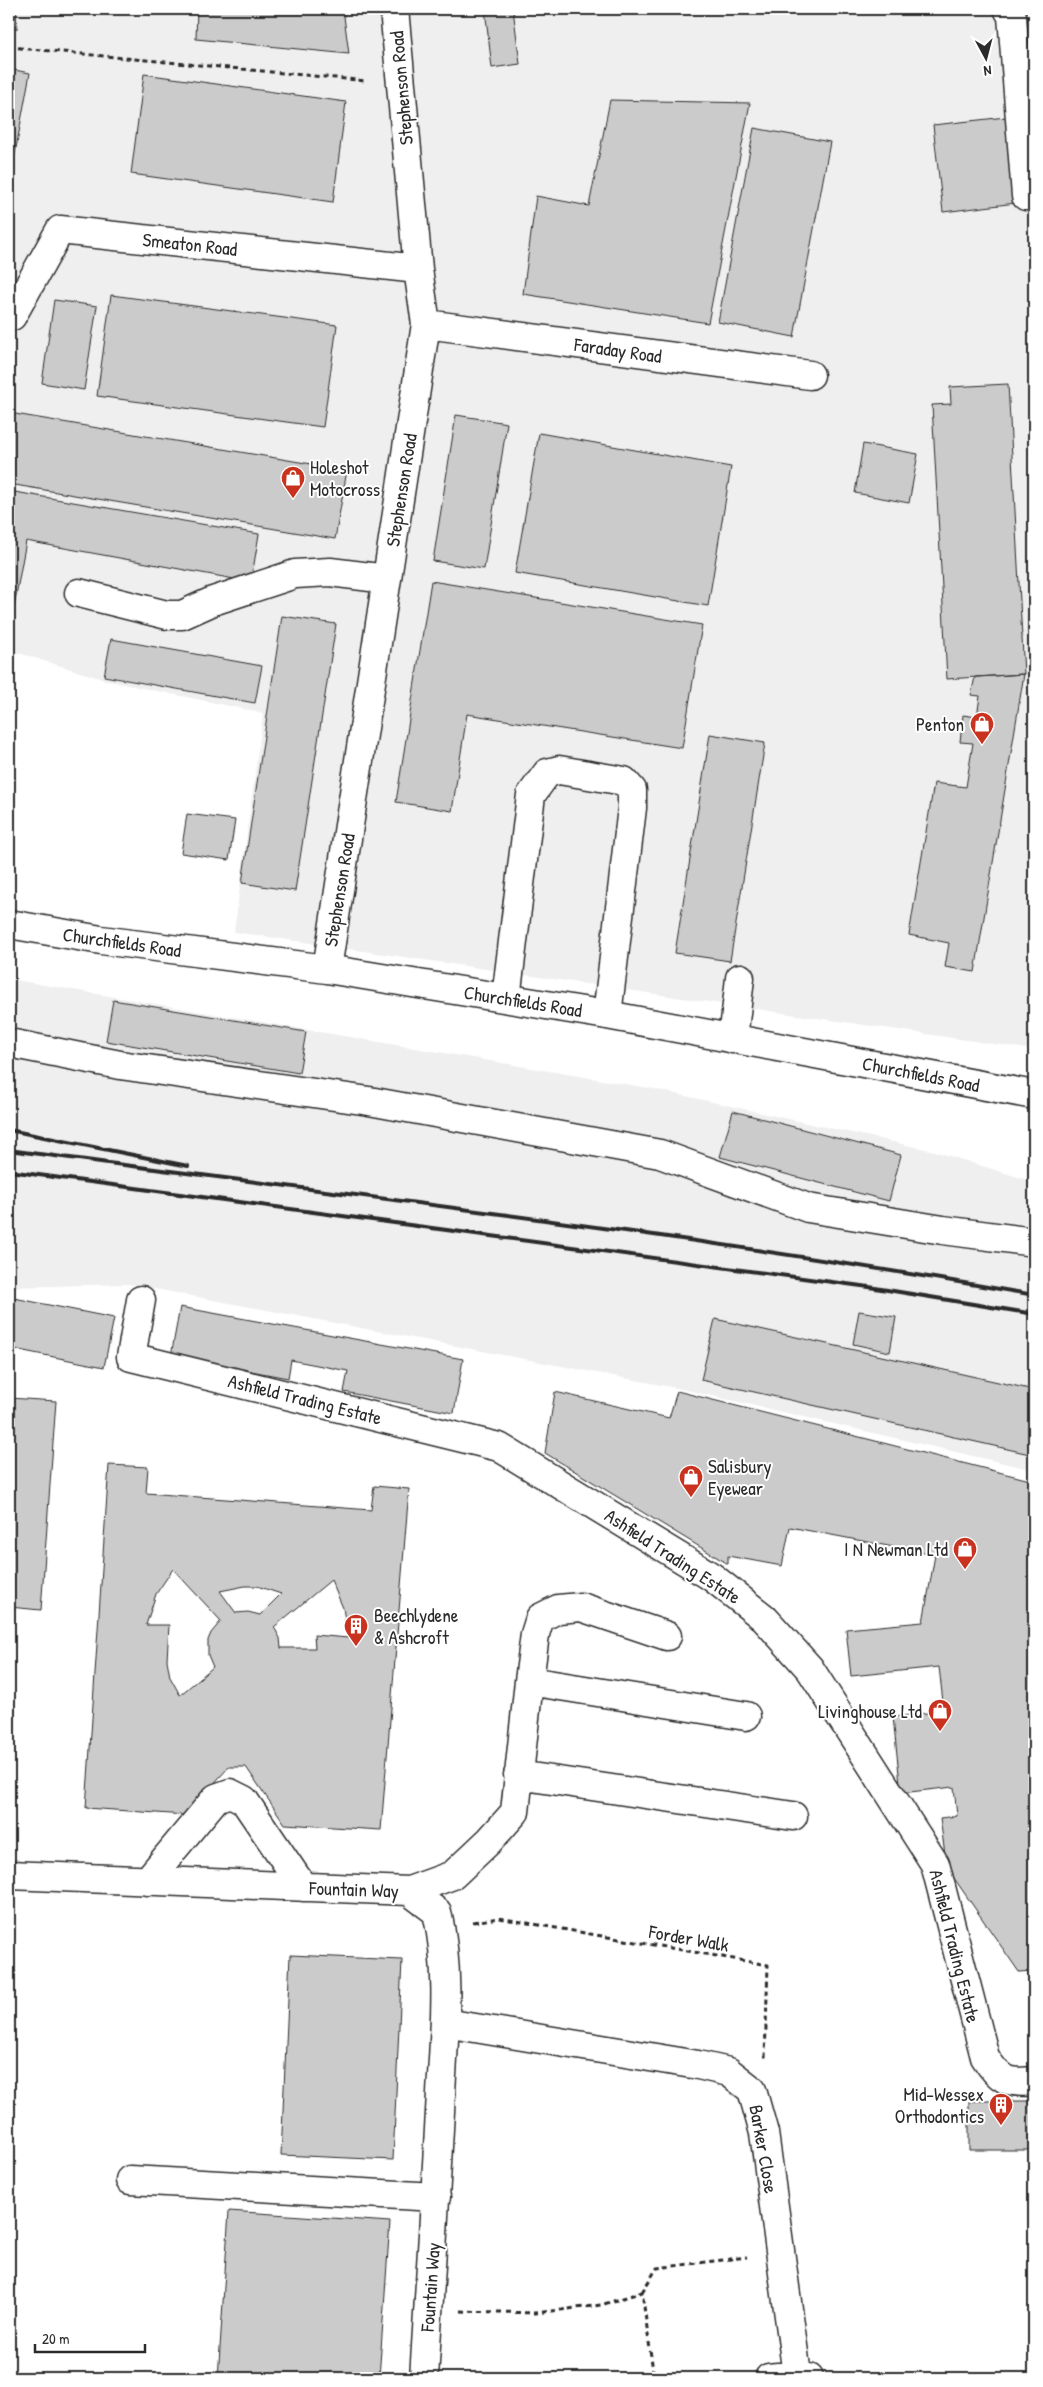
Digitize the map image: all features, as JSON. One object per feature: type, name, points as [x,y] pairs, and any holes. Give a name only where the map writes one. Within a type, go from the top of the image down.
[{"type":"street","name":"Stephenson Road","points":[[327,969],[426,324],[418,269],[394,9]]},
{"type":"street","points":[[1010,12],[1026,196]]},
{"type":"street","name":"Smeaton Road","points":[[12,316],[60,230],[418,269]]},
{"type":"street","name":"Faraday Road","points":[[426,324],[810,375]]},
{"type":"street","points":[[79,593],[167,615],[194,611],[213,601],[295,574],[330,572],[387,579]]},
{"type":"street","points":[[506,998],[531,795],[547,772],[559,770],[624,781],[632,790],[632,808],[607,1015]]},
{"type":"street","name":"Churchfields Road","points":[[9,924],[101,940],[327,969],[506,998],[733,1038],[1034,1095]]},
{"type":"street","points":[[733,1038],[740,978]]},
{"type":"street","points":[[9,1043],[120,1065],[369,1101],[660,1154],[808,1208],[943,1230],[1034,1242]]},
{"type":"street","name":"Ashfield Trading Estate","points":[[141,1300],[132,1357],[499,1447],[712,1577],[764,1618],[810,1669],[935,1864],[985,2057],[994,2072],[1007,2080],[1020,2083],[1034,2081]]},
{"type":"street","points":[[409,1890],[453,1875],[515,1812],[529,1680],[535,1634],[540,1618],[558,1609],[581,1607],[667,1636]]},
{"type":"street","points":[[529,1680],[746,1716]]},
{"type":"street","points":[[518,1775],[792,1816]]},
{"type":"street","points":[[146,1880],[216,1798],[230,1793],[244,1800],[303,1887]]},
{"type":"street","name":"Fountain Way","points":[[9,1874],[409,1890],[437,1912],[441,1928],[446,1971],[436,2196],[424,2378]]},
{"type":"street","name":"Barker Close","points":[[444,2023],[698,2064],[730,2072],[752,2090],[764,2133],[780,2253],[803,2376],[769,2378]]},
{"type":"street","points":[[130,2180],[436,2196]]},
{"type":"path","points":[[9,46],[400,84]]},
{"type":"path","name":"Forder Walk","points":[[441,1928],[499,1918],[768,1966],[765,2067]]},
{"type":"path","points":[[654,2378],[642,2292],[657,2268],[780,2253]]},
{"type":"path","points":[[428,2311],[535,2313],[601,2305],[642,2292]]},
{"type":"shaded area","points":[[9,9],[1034,9],[1034,1050],[234,932],[263,713],[109,681],[9,650]]},
{"type":"shaded area","points":[[9,979],[649,1088],[934,1151],[1034,1182],[1034,1470],[682,1389],[129,1284],[9,1287]]},
{"type":"building","points":[[9,9],[16,9],[17,29],[9,29]]},
{"type":"building","points":[[197,9],[343,9],[349,54],[196,39]]},
{"type":"building","points":[[485,9],[513,9],[520,64],[492,68]]},
{"type":"building","points":[[9,69],[30,73],[9,186]]},
{"type":"building","points":[[144,74],[346,102],[333,202],[131,174]]},
{"type":"building","points":[[610,100],[750,103],[708,323],[523,294],[536,196],[589,206]]},
{"type":"building","points":[[1006,117],[1016,203],[943,212],[933,125]]},
{"type":"building","points":[[754,128],[830,142],[794,337],[718,322]]},
{"type":"building","points":[[111,295],[337,325],[323,427],[97,396]]},
{"type":"building","points":[[54,300],[97,306],[84,390],[42,383]]},
{"type":"building","points":[[1008,384],[1024,674],[947,679],[932,405],[951,404],[950,387]]},
{"type":"building","points":[[9,413],[347,470],[335,539],[9,484]]},
{"type":"building","points":[[456,415],[507,423],[484,569],[433,561]]},
{"type":"building","points":[[539,433],[731,467],[708,606],[515,573]]},
{"type":"building","points":[[863,444],[918,454],[909,503],[855,493]]},
{"type":"building","points":[[9,491],[259,534],[251,582],[26,541],[9,634]]},
{"type":"building","points":[[431,581],[702,625],[682,748],[467,714],[452,811],[396,802]]},
{"type":"building","points":[[282,616],[336,624],[295,891],[242,883]]},
{"type":"building","points":[[111,639],[262,666],[255,703],[104,676]]},
{"type":"building","points":[[1024,674],[975,972],[945,967],[949,943],[909,935],[934,783],[966,787],[973,743],[960,742],[963,715],[977,717],[980,696],[971,695],[975,677]]},
{"type":"building","points":[[710,734],[765,743],[730,961],[675,953]]},
{"type":"building","points":[[187,814],[235,820],[229,860],[181,853]]},
{"type":"building","points":[[113,1000],[306,1032],[299,1073],[106,1041]]},
{"type":"building","points":[[733,1111],[901,1155],[889,1201],[720,1157]]},
{"type":"building","points":[[9,1297],[114,1318],[104,1367],[9,1348]]},
{"type":"building","points":[[180,1307],[463,1359],[454,1413],[344,1392],[348,1371],[291,1360],[288,1378],[171,1356]]},
{"type":"building","points":[[859,1311],[896,1317],[890,1352],[853,1344]]},
{"type":"building","points":[[715,1319],[1034,1390],[1034,1455],[701,1380]]},
{"type":"building","points":[[677,1391],[1034,1481],[1034,1971],[1019,1972],[947,1868],[940,1818],[957,1816],[954,1787],[901,1793],[893,1717],[944,1711],[939,1667],[851,1676],[846,1629],[923,1622],[935,1555],[790,1527],[782,1566],[728,1556],[728,1564],[545,1453],[555,1392],[669,1418]]},
{"type":"building","points":[[9,1398],[56,1401],[41,1610],[9,1607]]},
{"type":"building","name":"Beechlydene & Ashcroft","points":[[109,1465],[148,1467],[146,1493],[371,1510],[374,1486],[409,1489],[381,1830],[285,1824],[246,1767],[229,1767],[185,1815],[86,1808]],"holes":[[[173,1569],[221,1621],[208,1640],[208,1655],[213,1667],[180,1695],[170,1677],[167,1660],[169,1625],[146,1625],[156,1594]],[[331,1580],[343,1608],[348,1638],[314,1635],[315,1648],[281,1648],[280,1638],[274,1627]],[[245,1586],[257,1586],[281,1594],[260,1615],[248,1612],[236,1613],[220,1591]]]},
{"type":"building","points":[[290,1955],[402,1960],[393,2160],[281,2155]]},
{"type":"building","points":[[1028,1971],[1034,1971],[1034,2001]]},
{"type":"building","name":"Mid-Wessex Orthodontics","points":[[969,2101],[1034,2101],[1034,2150],[969,2150]]},
{"type":"building","points":[[229,2211],[390,2222],[379,2378],[218,2378]]},
{"type":"railway","points":[[9,1130],[188,1166]]},
{"type":"railway","points":[[9,1150],[779,1253],[1034,1295]]},
{"type":"railway","points":[[9,1171],[869,1287],[1034,1314]]},
{"type":"place","name":"Holeshot Motocross","points":[[293,499]]},
{"type":"place","name":"Penton","points":[[982,745]]},
{"type":"place","name":"Salisbury Eyewear","points":[[691,1498]]},
{"type":"place","name":"I N Newman Ltd","points":[[965,1570]]},
{"type":"place","name":"Beechlydene & Ashcroft","points":[[356,1647]]},
{"type":"place","name":"Livinghouse Ltd","points":[[940,1732]]},
{"type":"place","name":"Mid-Wessex Orthodontics","points":[[1001,2126]]}]
